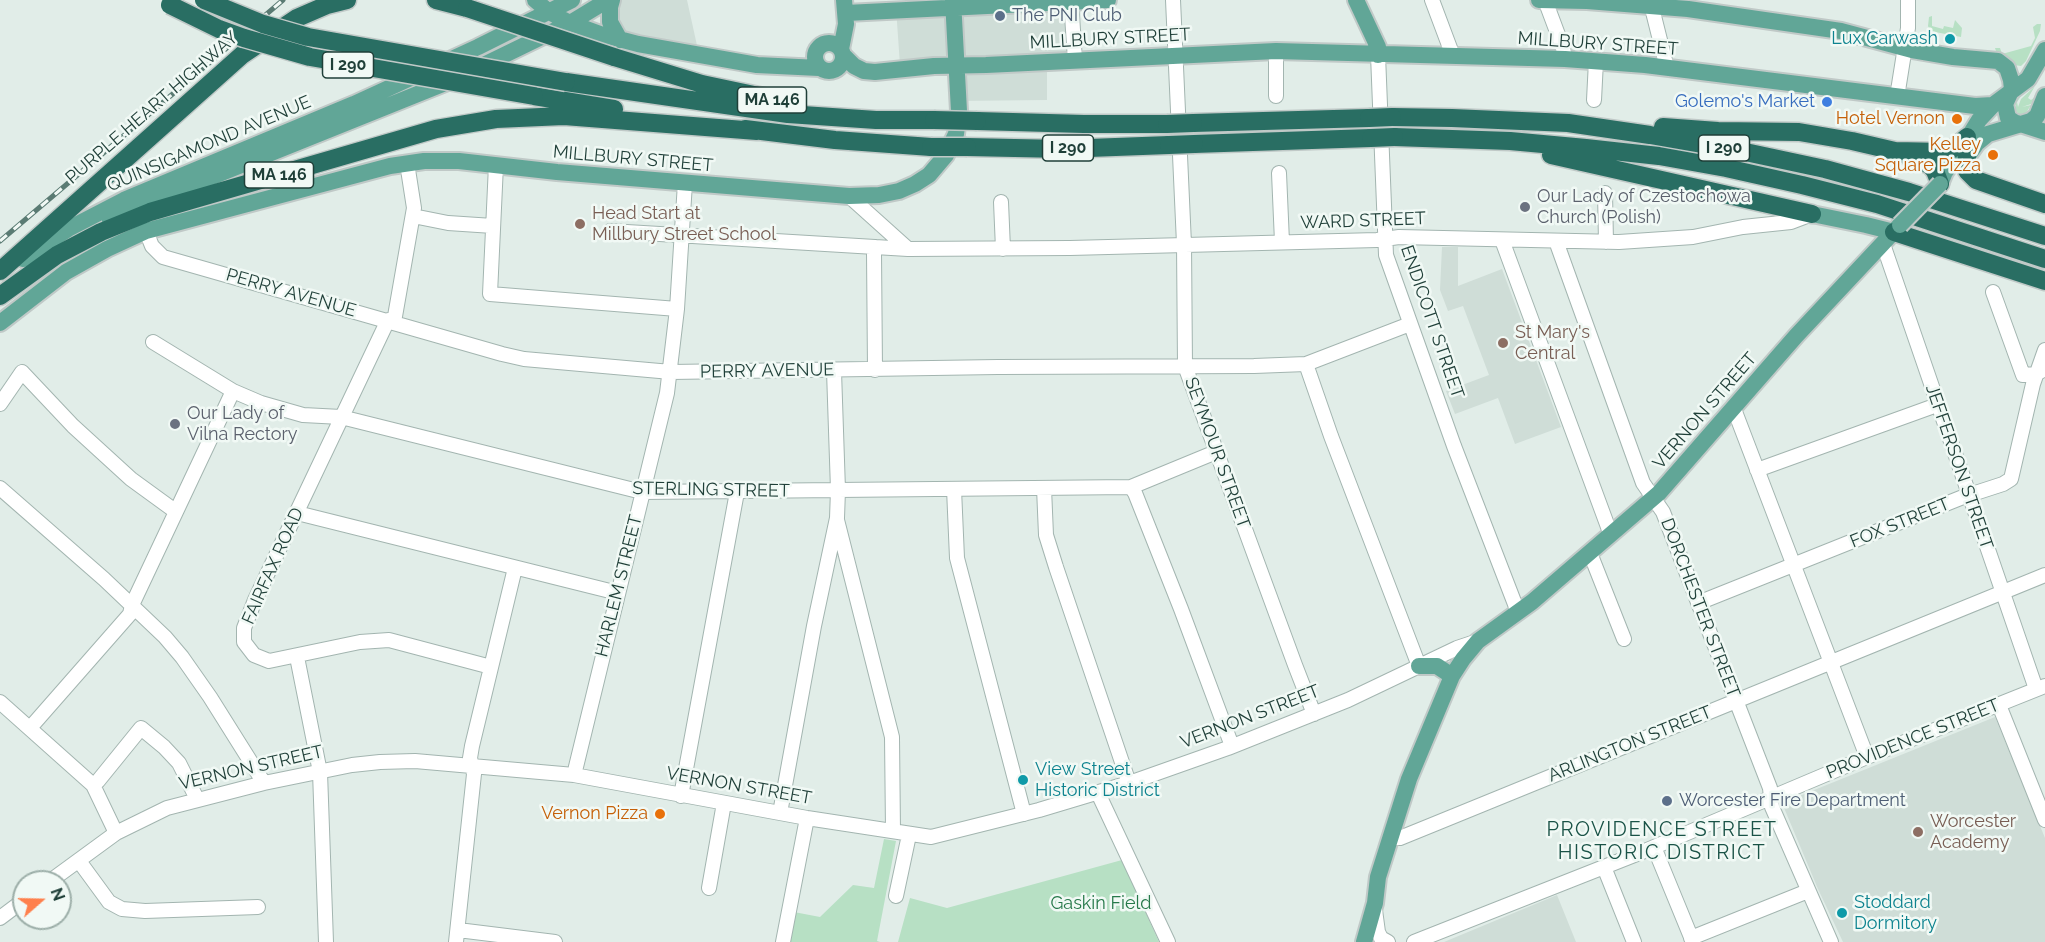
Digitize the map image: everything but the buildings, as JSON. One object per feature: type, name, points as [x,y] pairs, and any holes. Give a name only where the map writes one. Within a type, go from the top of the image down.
[{"type":"highway","name":"I 290","points":[[204,0],[263,24],[308,37],[566,82],[788,114],[876,120],[1084,124],[1167,124],[1392,117],[1568,123],[1726,148],[1825,169],[1909,192],[2045,236]]},
{"type":"highway","name":"PURPLE HEART HIGHWAY","points":[[0,274],[242,55],[297,18],[327,5],[347,0]]},
{"type":"highway","name":"MA 146","points":[[436,0],[617,48],[702,84],[778,101],[934,120]]},
{"type":"highway","name":"I 290","points":[[166,2],[219,29],[310,57],[534,96],[757,131],[835,140],[931,147],[1051,149],[1394,137],[1510,141],[1659,156],[1802,185],[1877,204],[2045,260]]},
{"type":"highway","name":"MA 146","points":[[0,296],[37,268],[69,249],[130,219],[407,136],[461,124],[532,116],[757,131]]},
{"type":"highway","points":[[1568,123],[1799,132],[1895,151],[1930,165],[1940,184]]},
{"type":"highway","points":[[1394,137],[1548,154],[1812,214]]},
{"type":"highway","points":[[1895,151],[1949,151],[1967,137]]},
{"type":"highway","points":[[1968,157],[1967,171],[1976,180],[2045,204]]},
{"type":"highway","points":[[1892,234],[2045,281]]},
{"type":"main road","points":[[536,0],[549,12],[617,48],[783,66],[829,54],[864,71],[957,66],[953,4]]},
{"type":"main road","name":"QUINSIGAMOND AVENUE","points":[[0,274],[98,213],[156,186],[354,104],[572,0]]},
{"type":"main road","name":"QUINSIGAMOND AVENUE","points":[[69,249],[87,233],[141,205],[446,83],[570,23],[610,0]]},
{"type":"main road","points":[[610,0],[610,22],[617,48]]},
{"type":"main road","points":[[829,54],[846,24],[845,6],[1108,0]]},
{"type":"main road","name":"ENDICOTT STREET","points":[[1356,0],[1378,47],[1378,55]]},
{"type":"main road","points":[[1539,0],[1651,3],[1841,31],[1904,48],[1962,59],[1998,61],[2005,65],[2012,85],[2006,101],[2007,114],[2011,120],[2045,132]]},
{"type":"main road","name":"VERNON STREET","points":[[1940,184],[1945,172],[1979,120],[1993,105],[2028,80],[2045,50]]},
{"type":"main road","name":"MILLBURY STREET","points":[[0,323],[66,272],[146,231],[356,174],[407,163],[459,160],[557,172],[849,196],[879,195],[899,191],[922,180],[940,163],[952,144],[958,124],[957,66],[1276,51],[1565,59],[1667,68],[1975,106],[1993,105]]},
{"type":"main road","points":[[2022,124],[2029,123],[2035,118],[2045,96]]},
{"type":"main road","name":"VERNON STREET","points":[[1364,942],[1375,903],[1378,878],[1409,779],[1452,676],[1463,659],[1478,641],[1518,612],[1653,498],[1803,329],[1940,184],[1954,176],[1977,143],[1988,134],[2022,124]]},
{"type":"main road","name":"WARD STREET","points":[[1812,214],[1866,225],[1892,234]]},
{"type":"main road","points":[[1419,666],[1437,666],[1452,676]]},
{"type":"street","name":"SEYMOUR STREET","points":[[1173,0],[1184,244],[1185,366],[1314,714]]},
{"type":"street","points":[[1432,0],[1453,56]]},
{"type":"street","points":[[1545,0],[1565,59]]},
{"type":"street","points":[[1897,97],[1908,28],[1908,0]]},
{"type":"street","points":[[1071,1],[1075,60]]},
{"type":"street","points":[[1651,3],[1667,68]]},
{"type":"street","points":[[1276,51],[1276,96]]},
{"type":"street","name":"ENDICOTT STREET","points":[[1378,55],[1384,240],[1388,263],[1518,612]]},
{"type":"street","points":[[1594,100],[1596,62]]},
{"type":"street","name":"FAIRFAX ROAD","points":[[407,163],[414,208],[391,321],[341,417],[255,600],[243,634],[247,648],[259,659],[269,661],[297,657],[360,642],[389,639],[491,667]]},
{"type":"street","points":[[496,165],[490,294],[677,309]]},
{"type":"street","points":[[1279,173],[1282,242]]},
{"type":"street","name":"HARLEM STREET","points":[[573,775],[671,372],[685,183]]},
{"type":"street","points":[[1605,193],[1606,242]]},
{"type":"street","points":[[849,196],[908,249]]},
{"type":"street","points":[[1001,202],[1003,249]]},
{"type":"street","name":"WARD STREET","points":[[610,231],[908,249],[1384,240],[1399,237],[1606,242],[1693,237],[1743,227],[1791,222],[1812,214]]},
{"type":"street","points":[[413,216],[448,223],[493,226]]},
{"type":"street","name":"PERRY AVENUE","points":[[146,231],[152,246],[163,257],[524,359],[671,372],[1305,364],[1410,324]]},
{"type":"street","name":"JEFFERSON STREET","points":[[1892,234],[1937,405],[2002,592],[2041,688]]},
{"type":"street","points":[[1502,240],[1612,534]]},
{"type":"street","name":"DORCHESTER STREET","points":[[1556,241],[1643,483],[1663,512],[1770,788],[1772,807],[1831,942]]},
{"type":"street","points":[[875,247],[875,370]]},
{"type":"street","points":[[1993,292],[2023,375],[2040,371]]},
{"type":"street","name":"STERLING STREET","points":[[153,342],[233,391],[261,403],[303,415],[341,417],[642,492],[1131,487],[1216,452]]},
{"type":"street","name":"FOX STREET","points":[[1698,603],[2011,479],[2045,350]]},
{"type":"street","points":[[1305,364],[1419,666]]},
{"type":"street","points":[[780,813],[812,636],[837,518],[834,371]]},
{"type":"street","points":[[0,404],[22,372],[53,406],[124,472],[175,511]]},
{"type":"street","points":[[30,728],[130,614],[175,511],[233,391]]},
{"type":"street","points":[[1757,470],[1937,405]]},
{"type":"street","points":[[1734,409],[1867,757]]},
{"type":"street","points":[[1131,487],[1181,609],[1232,746]]},
{"type":"street","points":[[0,488],[165,637],[182,657],[264,783]]},
{"type":"street","points":[[1044,488],[1046,535],[1129,783]]},
{"type":"street","points":[[954,489],[957,558],[1024,814]]},
{"type":"street","points":[[681,796],[737,492]]},
{"type":"street","points":[[297,513],[618,593]]},
{"type":"street","points":[[837,518],[892,737],[892,831]]},
{"type":"street","points":[[1590,553],[1624,639]]},
{"type":"street","points":[[515,568],[470,758],[474,774],[457,936],[555,942]]},
{"type":"street","name":"ARLINGTON STREET","points":[[1390,838],[1400,838],[2045,575]]},
{"type":"street","name":"VERNON STREET","points":[[66,870],[116,833],[167,808],[264,783],[352,765],[380,762],[415,761],[573,775],[909,835],[941,836],[1098,793],[1232,746],[1358,696],[1457,648],[1478,641]]},
{"type":"street","points":[[297,657],[320,772],[326,942]]},
{"type":"street","name":"PROVIDENCE STREET","points":[[1414,942],[1654,847],[1867,757],[2041,688]]},
{"type":"street","points":[[0,702],[93,785],[116,833]]},
{"type":"street","points":[[1999,705],[2045,820]]},
{"type":"street","points":[[93,785],[141,728],[179,763],[196,799]]},
{"type":"street","points":[[1098,793],[1168,942]]},
{"type":"street","points":[[709,888],[724,803]]},
{"type":"street","points":[[783,942],[807,818]]},
{"type":"street","points":[[896,896],[909,835]]},
{"type":"street","points":[[1654,847],[1692,940],[1808,891]]},
{"type":"street","points":[[79,861],[109,902],[122,909],[145,911],[258,908]]},
{"type":"street","points":[[1604,867],[1634,942]]},
{"type":"street","points":[[1375,903],[1377,929],[1381,938],[1388,942]]},
{"type":"shaded area","points":[[615,0],[687,0],[698,50],[622,36],[612,14]]},
{"type":"shaded area","points":[[1069,0],[1071,59],[1047,60],[1047,100],[953,101],[948,63],[900,65],[896,8]]},
{"type":"shaded area","name":"St Mary's Central","points":[[1442,247],[1458,247],[1458,286],[1502,269],[1561,427],[1515,444],[1498,398],[1455,414],[1446,391],[1489,375],[1463,306],[1448,311],[1440,290]]},
{"type":"shaded area","name":"Worcester Academy","points":[[1995,717],[2045,838],[2045,942],[1843,942],[1782,803]]},
{"type":"shaded area","points":[[1557,895],[1576,942],[1444,942]]},
{"type":"green space","points":[[1932,16],[1932,26],[1943,29],[1944,26],[1953,28],[1955,20],[1962,28],[1961,37],[1930,31],[1929,17]]},
{"type":"green space","points":[[2041,24],[2040,31],[2026,61],[2021,66],[2014,65],[1997,54],[1995,48],[2000,48],[2002,54],[2031,46],[2035,38],[2033,27]]},
{"type":"green space","points":[[2035,86],[2028,98],[2031,100],[2035,97],[2031,104],[2022,107],[2031,105],[2026,113],[2019,115],[2015,109],[2017,99],[2021,96],[2017,102],[2018,107],[2021,99]]},
{"type":"green space","points":[[884,839],[896,841],[877,941],[880,942],[789,942],[794,912],[820,917],[853,885],[874,888]]},
{"type":"green space","name":"Gaskin Field","points":[[1122,860],[1159,942],[898,942],[910,898],[947,908]]},
{"type":"railway","points":[[0,241],[283,0]]},
{"type":"place","name":"The PNI Club","points":[[1000,16]]},
{"type":"place","name":"Lux Carwash","points":[[1950,39]]},
{"type":"place","name":"Golemo's Market","points":[[1827,102]]},
{"type":"place","name":"Hotel Vernon","points":[[1957,119]]},
{"type":"place","name":"Kelley Square Pizza","points":[[1993,155]]},
{"type":"place","name":"Our Lady of Czestochowa Church (Polish)","points":[[1525,207]]},
{"type":"place","name":"Head Start at Millbury Street School","points":[[580,224]]},
{"type":"place","name":"St Mary's Central","points":[[1503,343]]},
{"type":"place","name":"Our Lady of Vilna Rectory","points":[[175,424]]},
{"type":"place","name":"View Street Historic District","points":[[1023,780]]},
{"type":"place","name":"Worcester Fire Department","points":[[1667,801]]},
{"type":"place","name":"Vernon Pizza","points":[[660,814]]},
{"type":"place","name":"Worcester Academy","points":[[1918,832]]},
{"type":"place","name":"Stoddard Dormitory","points":[[1842,913]]},
{"type":"district","name":"PROVIDENCE STREET HISTORIC DISTRICT","points":[[1662,842]]}]
